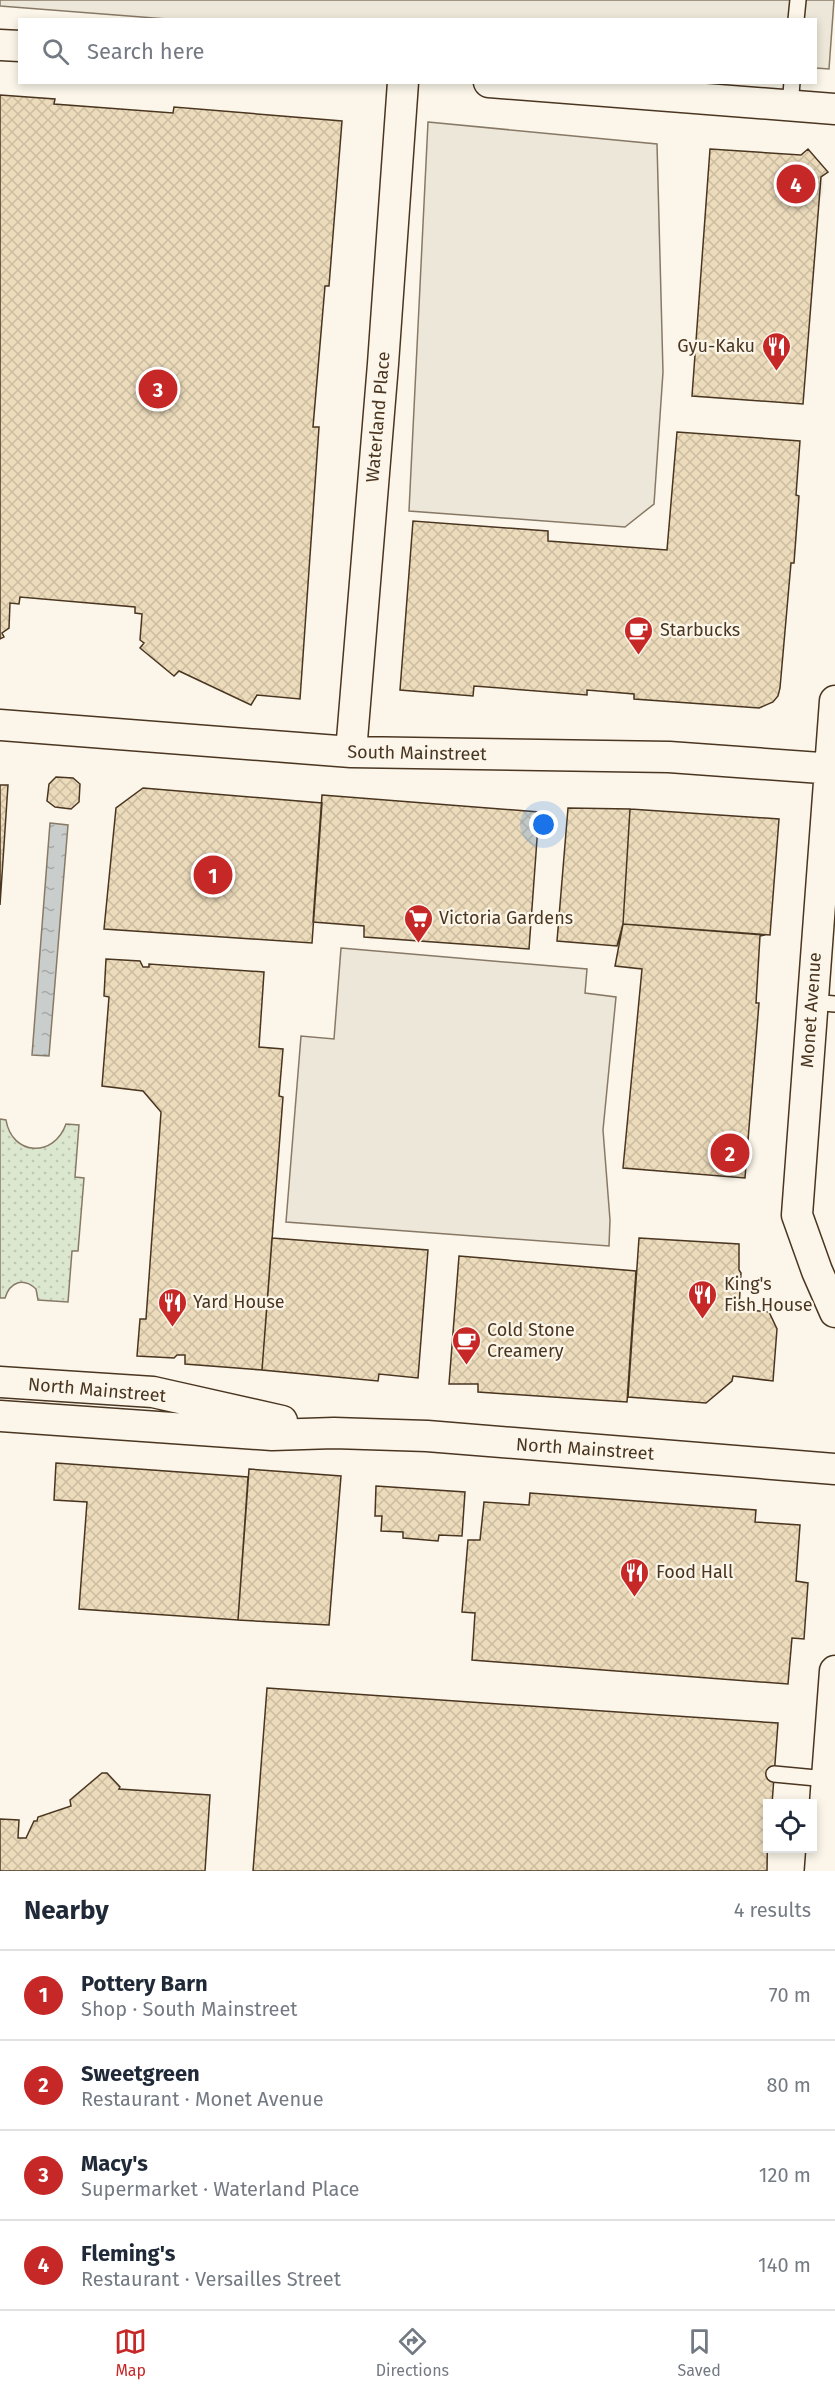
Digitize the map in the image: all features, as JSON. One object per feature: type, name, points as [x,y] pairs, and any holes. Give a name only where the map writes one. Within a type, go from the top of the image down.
[{"type":"street","points":[[0,45],[18,46]]},
{"type":"street","name":"Waterland Place","points":[[351,752],[383,364],[403,84]]},
{"type":"street","points":[[539,84],[791,94],[835,109]]},
{"type":"street","name":"Monet Avenue","points":[[835,702],[823,1003],[797,1215],[817,1271],[835,1312]]},
{"type":"street","name":"South Mainstreet","points":[[0,725],[351,752],[669,757],[832,769]]},
{"type":"street","name":"North Mainstreet","points":[[0,1382],[153,1392],[334,1433]]},
{"type":"street","name":"North Mainstreet","points":[[0,1416],[272,1435],[334,1433],[427,1436],[835,1469]]},
{"type":"street","points":[[820,1871],[835,1671]]},
{"type":"lane","points":[[796,18],[798,0]]},
{"type":"lane","points":[[774,1774],[827,1779]]},
{"type":"green space","points":[[0,1119],[6,1120],[16,1141],[34,1148],[52,1143],[66,1124],[79,1125],[75,1177],[84,1178],[78,1251],[72,1251],[68,1302],[38,1300],[36,1289],[22,1282],[10,1288],[5,1298],[0,1298]]},
{"type":"shaded area","points":[[0,0],[834,0],[829,69],[817,68],[817,18],[154,18],[0,6]]},
{"type":"shaded area","points":[[428,122],[657,144],[663,372],[654,504],[625,527],[409,511]]},
{"type":"shaded area","points":[[341,948],[587,969],[585,993],[616,997],[603,1130],[610,1220],[609,1246],[286,1222],[301,1036],[334,1039]]},
{"type":"water","points":[[50,823],[68,825],[49,1056],[32,1055]]},
{"type":"building","points":[[0,95],[55,99],[54,104],[173,113],[174,107],[342,121],[329,286],[325,286],[313,427],[319,427],[300,699],[257,695],[251,705],[179,671],[174,676],[140,648],[144,643],[140,640],[142,614],[135,613],[135,607],[20,597],[19,604],[10,603],[9,628],[2,633],[4,637],[0,639]]},
{"type":"building","points":[[710,149],[801,155],[808,149],[828,172],[821,177],[803,404],[692,396]]},
{"type":"building","points":[[677,432],[800,441],[794,563],[791,563],[780,688],[773,702],[759,708],[634,699],[634,694],[587,690],[587,695],[474,686],[473,696],[400,690],[413,521],[548,531],[548,541],[667,550]]},
{"type":"building","points":[[56,777],[73,778],[80,784],[79,802],[71,809],[55,807],[47,801],[49,784]]},
{"type":"building","points":[[0,785],[8,785],[0,905]]},
{"type":"building","points":[[143,788],[322,803],[312,943],[104,929],[116,808]]},
{"type":"building","points":[[322,795],[539,812],[529,949],[364,937],[364,926],[313,922]]},
{"type":"building","points":[[568,808],[630,809],[623,924],[617,946],[557,941]]},
{"type":"building","points":[[630,809],[779,819],[770,935],[623,924]]},
{"type":"building","points":[[623,924],[765,935],[760,936],[756,1003],[759,1003],[745,1178],[623,1168],[642,969],[615,966]]},
{"type":"building","points":[[106,959],[140,961],[143,967],[149,967],[149,964],[264,972],[259,1047],[283,1049],[279,1096],[283,1097],[262,1370],[185,1364],[185,1355],[177,1355],[174,1358],[137,1356],[140,1319],[146,1319],[161,1112],[143,1091],[102,1086],[109,997],[104,996]]},
{"type":"building","points":[[272,1238],[428,1250],[418,1378],[379,1374],[378,1381],[262,1370]]},
{"type":"building","name":"King's Fish House","points":[[639,1238],[739,1244],[741,1273],[739,1309],[769,1312],[777,1329],[773,1381],[733,1376],[732,1381],[706,1403],[628,1397]]},
{"type":"building","points":[[459,1256],[636,1271],[627,1402],[478,1392],[478,1384],[449,1384]]},
{"type":"building","points":[[56,1463],[248,1477],[238,1620],[79,1609],[87,1502],[54,1500]]},
{"type":"building","points":[[249,1469],[341,1476],[329,1625],[238,1620]]},
{"type":"building","points":[[376,1486],[465,1492],[462,1536],[439,1535],[438,1541],[403,1538],[403,1532],[381,1531],[382,1516],[375,1516]]},
{"type":"building","name":"Food Hall","points":[[530,1493],[756,1510],[755,1522],[800,1525],[796,1581],[808,1583],[804,1639],[792,1638],[788,1684],[472,1660],[475,1613],[462,1612],[468,1540],[480,1540],[484,1502],[529,1505]]},
{"type":"building","points":[[267,1688],[778,1723],[772,1799],[763,1799],[763,1853],[767,1853],[767,1871],[253,1871]]},
{"type":"building","points":[[102,1773],[107,1773],[120,1787],[119,1789],[210,1795],[205,1871],[0,1871],[0,1819],[19,1820],[18,1838],[26,1838],[38,1817],[71,1806],[70,1800]]},
{"type":"place","name":"Fleming's","points":[[796,184]]},
{"type":"place","name":"Gyu-Kaku","points":[[776,372]]},
{"type":"place","name":"Macy's","points":[[158,389]]},
{"type":"place","name":"Starbucks","points":[[639,656]]},
{"type":"place","name":"Pottery Barn","points":[[213,875]]},
{"type":"place","name":"Victoria Gardens","points":[[418,944]]},
{"type":"place","name":"Sweetgreen","points":[[730,1153]]},
{"type":"place","name":"King's Fish House","points":[[703,1320]]},
{"type":"place","name":"Yard House","points":[[172,1328]]},
{"type":"place","name":"Cold Stone Creamery","points":[[466,1366]]},
{"type":"place","name":"Food Hall","points":[[635,1598]]}]
